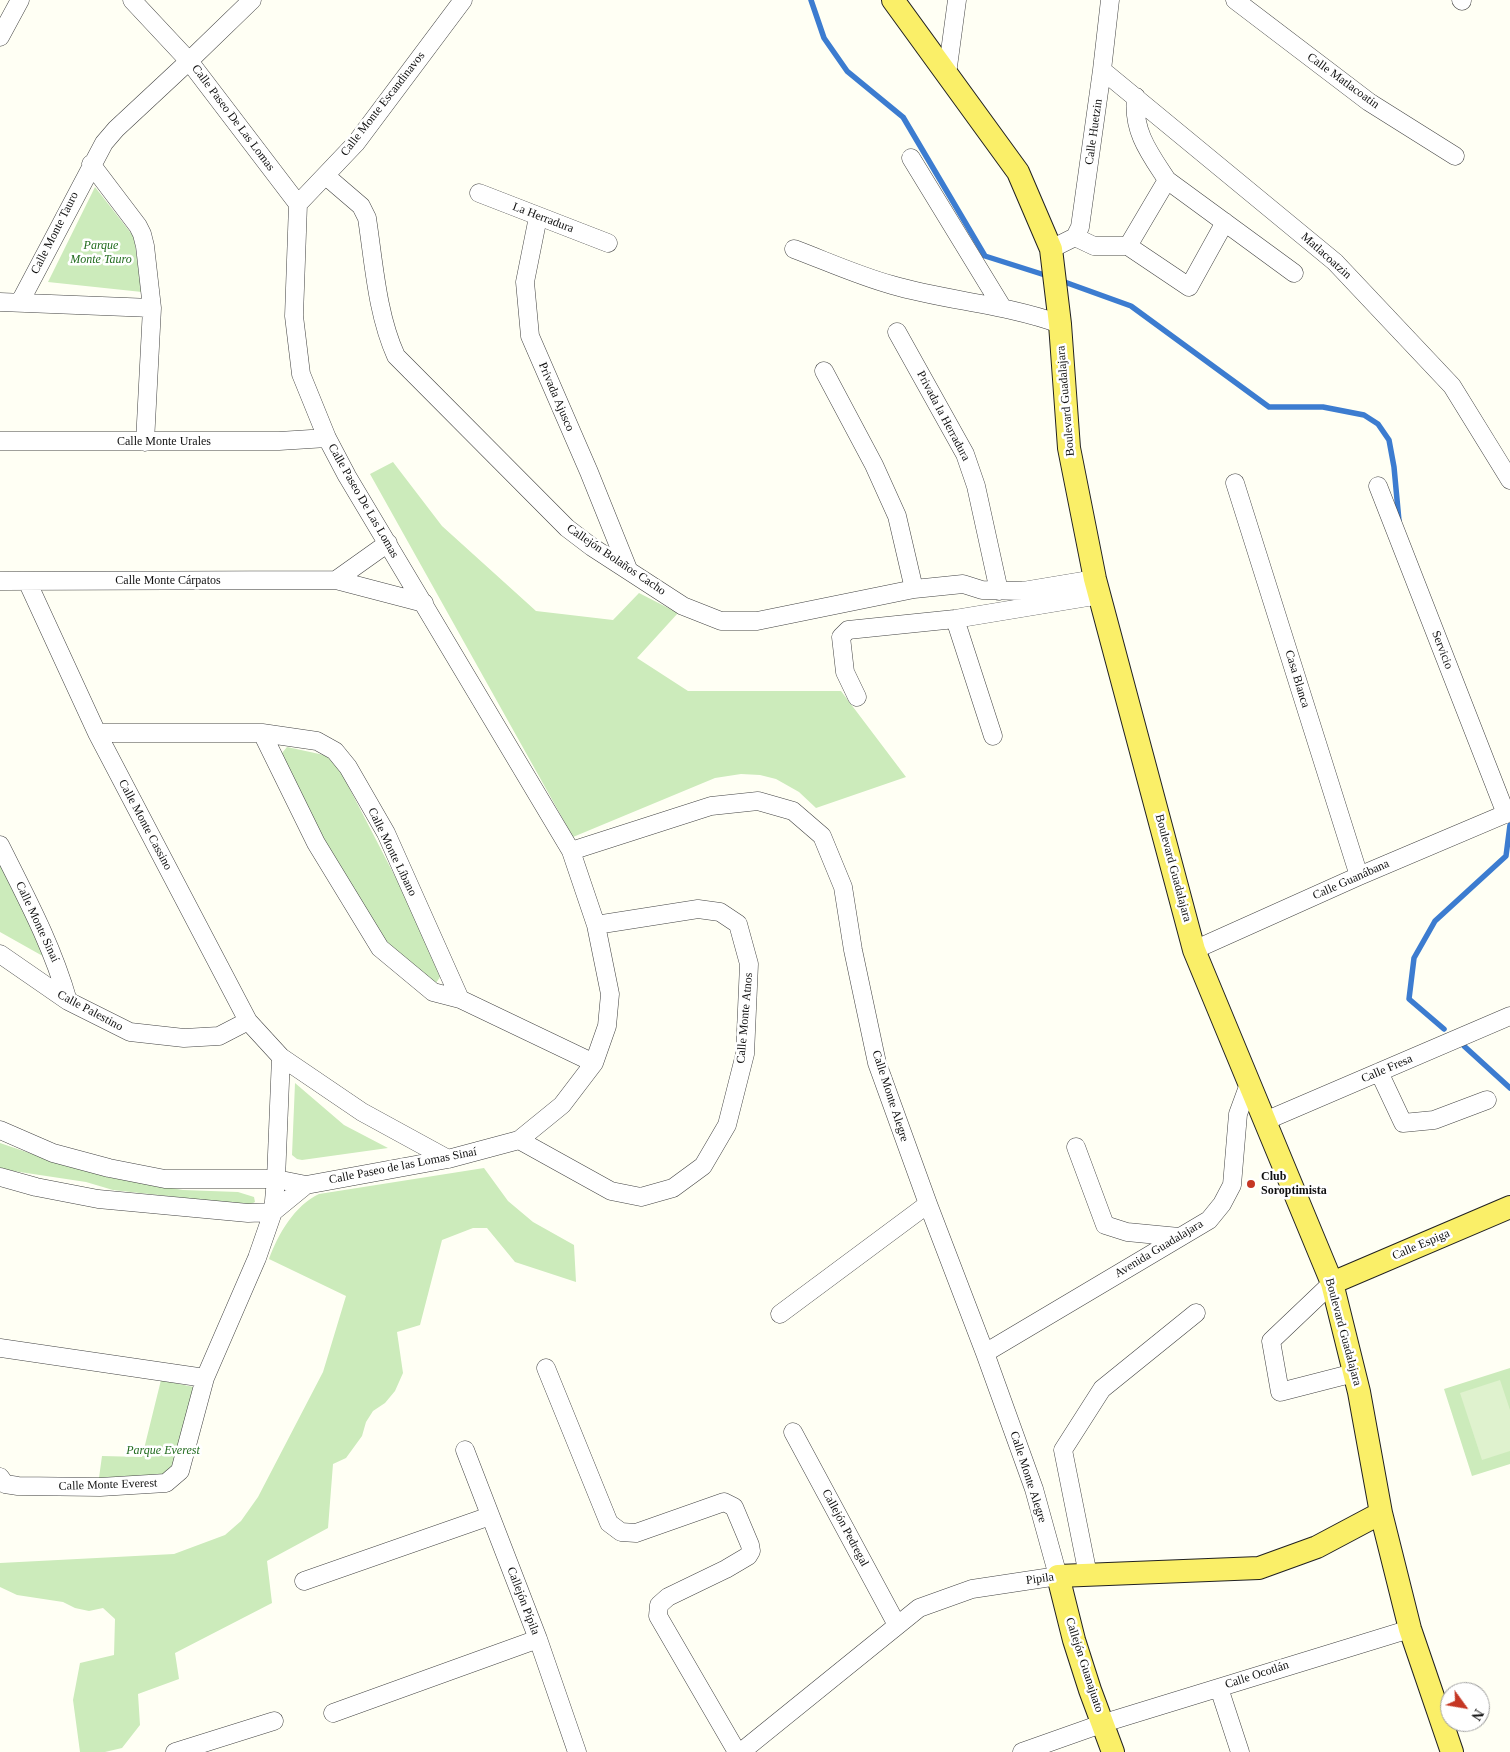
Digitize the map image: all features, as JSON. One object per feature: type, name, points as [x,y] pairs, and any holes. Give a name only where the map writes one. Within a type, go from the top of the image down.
[{"type":"main road","name":"Boulevard Guadalajara","points":[[893,0],[1018,172],[1052,257],[1059,313],[1069,448],[1097,587],[1194,950],[1332,1283],[1354,1373],[1381,1513],[1410,1629],[1452,1752]]},
{"type":"main road","name":"Calle Espiga","points":[[1332,1283],[1510,1207]]},
{"type":"main road","name":"Pipila","points":[[1058,1576],[1259,1568],[1317,1547],[1381,1513]]},
{"type":"main road","name":"Callejón Guanajuato","points":[[1058,1576],[1074,1640],[1113,1752]]},
{"type":"street","points":[[0,37],[20,0]]},
{"type":"street","name":"Calle Paseo De Las Lomas","points":[[132,0],[189,61],[298,204],[294,316],[301,374],[327,438],[347,476],[571,851],[596,925]]},
{"type":"street","name":"Calle Monte Tauro","points":[[20,302],[91,164],[104,143],[116,129],[252,0]]},
{"type":"street","name":"Calle Monte Escandinavos","points":[[298,204],[356,143],[463,0]]},
{"type":"street","points":[[947,74],[957,0]]},
{"type":"street","name":"Calle Huetzin","points":[[1075,237],[1080,226],[1110,0]]},
{"type":"street","name":"Calle Matlacoatin","points":[[1235,0],[1368,102],[1455,156]]},
{"type":"street","name":"Matlacoatzin","points":[[1102,70],[1335,262],[1452,386],[1510,480]]},
{"type":"street","points":[[1136,97],[1134,109],[1142,140],[1167,180],[1294,273]]},
{"type":"street","points":[[911,158],[1002,307]]},
{"type":"street","points":[[91,164],[142,234],[152,308],[145,442]]},
{"type":"street","name":"Callejón Bolaños Cacho","points":[[326,176],[361,206],[366,218],[383,316],[389,341],[396,356],[567,528],[592,547],[683,606],[721,621],[757,621],[914,589],[963,584],[982,590],[998,591],[1097,587]]},
{"type":"street","points":[[1128,246],[1167,180]]},
{"type":"street","name":"La Herradura","points":[[479,193],[608,243]]},
{"type":"street","name":"Privada Ajusco","points":[[538,217],[525,282],[530,336],[589,472],[628,569]]},
{"type":"street","points":[[1052,257],[1075,237],[1094,246],[1128,246],[1189,287],[1225,222]]},
{"type":"street","points":[[794,249],[891,285],[927,294],[1002,307],[1038,316],[1059,313]]},
{"type":"street","points":[[0,302],[152,308]]},
{"type":"street","name":"Privada la Herradura","points":[[897,332],[965,454],[976,486],[998,591]]},
{"type":"street","points":[[824,371],[874,465],[897,516],[914,589]]},
{"type":"street","name":"Calle Monte Urales","points":[[0,441],[279,441],[327,438]]},
{"type":"street","name":"Casa Blanca","points":[[1234,483],[1358,876]]},
{"type":"street","name":"Servicio","points":[[1378,486],[1508,813]]},
{"type":"street","points":[[336,580],[388,543]]},
{"type":"street","name":"Calle Monte Cárpatos","points":[[0,581],[336,580],[424,603]]},
{"type":"street","name":"Calle Monte Cassino","points":[[27,581],[97,733],[248,1021],[280,1057],[362,1112],[448,1159]]},
{"type":"street","points":[[857,697],[845,672],[841,637],[848,630],[955,619],[1097,587]]},
{"type":"street","points":[[955,619],[994,736]]},
{"type":"street","name":"Calle Monte Líbano","points":[[97,733],[262,733],[317,741],[335,751],[348,767],[386,834],[460,999]]},
{"type":"street","points":[[262,733],[316,843],[380,948],[433,992],[460,999],[594,1063]]},
{"type":"street","name":"Calle Monte Alegre","points":[[571,851],[711,806],[758,801],[793,811],[822,836],[843,886],[853,950],[877,1063],[1034,1489],[1058,1576]]},
{"type":"street","name":"Calle Guanábana","points":[[1194,950],[1358,876],[1508,813]]},
{"type":"street","name":"Calle Monte Sinaí","points":[[0,845],[38,921],[59,969],[68,1001]]},
{"type":"street","name":"Calle Monte Atnos","points":[[519,1140],[611,1192],[641,1197],[673,1188],[703,1166],[727,1125],[745,1054],[749,964],[738,924],[720,912],[698,909],[596,925]]},
{"type":"street","name":"Calle Paseo de las Lomas Sinaí","points":[[0,1130],[53,1153],[110,1168],[165,1179],[276,1179],[306,1186],[448,1159],[519,1140],[562,1105],[594,1063],[607,1026],[610,994],[596,925]]},
{"type":"street","name":"Calle Palestino","points":[[0,954],[68,1001],[130,1032],[184,1038],[219,1036],[248,1021]]},
{"type":"street","name":"Calle Fresa","points":[[1265,1121],[1510,1016]]},
{"type":"street","points":[[0,1178],[98,1199],[248,1213],[272,1212],[276,1179],[280,1057]]},
{"type":"street","points":[[1379,1072],[1403,1123],[1434,1120],[1487,1100]]},
{"type":"street","name":"Avenida Guadalajara","points":[[985,1353],[1209,1220],[1222,1204],[1232,1185],[1238,1114],[1249,1084]]},
{"type":"street","points":[[1076,1147],[1105,1225],[1127,1232],[1179,1237]]},
{"type":"street","name":"Calle Paseo de las Lomas Sinaí","points":[[272,1212],[306,1186]]},
{"type":"street","points":[[780,1314],[928,1204]]},
{"type":"street","name":"Calle Monte Everest","points":[[0,1477],[5,1484],[18,1486],[92,1487],[166,1483],[180,1471],[205,1378],[256,1258],[272,1212]]},
{"type":"street","points":[[1332,1283],[1271,1341],[1280,1392],[1354,1373]]},
{"type":"street","points":[[1088,1575],[1063,1450],[1102,1390],[1196,1314]]},
{"type":"street","points":[[0,1348],[205,1378]]},
{"type":"street","points":[[546,1368],[609,1523],[620,1532],[636,1533],[724,1502],[734,1507],[750,1545],[751,1551],[748,1556],[726,1569],[668,1597],[659,1605],[658,1616],[737,1752]]},
{"type":"street","name":"Callejón Pedregal","points":[[793,1432],[897,1624]]},
{"type":"street","name":"Callejón Pípila","points":[[465,1450],[538,1639],[577,1752]]},
{"type":"street","points":[[304,1581],[490,1516]]},
{"type":"street","name":"Pipila","points":[[741,1752],[919,1608],[972,1589],[1058,1576]]},
{"type":"street","name":"Calle Ocotlán","points":[[1022,1752],[1104,1723],[1410,1629]]},
{"type":"street","points":[[333,1713],[538,1639]]},
{"type":"street","points":[[1219,1688],[1240,1752]]},
{"type":"street","points":[[175,1752],[274,1721]]},
{"type":"green space","name":"Parque Monte Tauro","points":[[95,187],[134,237],[142,292],[48,282]]},
{"type":"green space","points":[[393,462],[442,526],[536,611],[613,620],[639,593],[678,613],[637,658],[688,691],[841,691],[906,777],[816,808],[799,792],[776,779],[760,775],[741,774],[715,778],[573,837],[370,474]]},
{"type":"green space","points":[[287,747],[324,755],[333,761],[342,774],[402,890],[440,977],[436,983],[388,944],[322,841],[282,760],[282,753]]},
{"type":"green space","points":[[0,864],[48,959],[0,932]]},
{"type":"green space","points":[[295,1083],[344,1125],[388,1148],[302,1160],[297,1159],[292,1155]]},
{"type":"green space","points":[[0,1143],[107,1177],[183,1190],[238,1192],[254,1197],[255,1202],[249,1205],[113,1190],[86,1182],[0,1169]]},
{"type":"green space","points":[[484,1168],[508,1201],[533,1222],[574,1245],[576,1282],[515,1262],[487,1228],[473,1228],[442,1240],[420,1325],[397,1332],[403,1373],[395,1391],[385,1403],[373,1411],[366,1422],[362,1436],[346,1458],[333,1464],[328,1528],[267,1561],[272,1603],[175,1653],[179,1679],[138,1694],[140,1725],[122,1748],[105,1752],[80,1752],[73,1700],[80,1663],[114,1655],[115,1619],[103,1608],[89,1611],[75,1608],[63,1602],[17,1595],[0,1587],[0,1563],[174,1554],[225,1535],[241,1521],[258,1497],[323,1372],[346,1296],[269,1259],[288,1221],[302,1205],[319,1194]]},
{"type":"green space","points":[[1510,1368],[1510,1464],[1472,1476],[1444,1389]]},
{"type":"green space","name":"Parque Everest","points":[[161,1380],[198,1388],[179,1467],[155,1481],[98,1485],[102,1456],[142,1457]]},
{"type":"green space","points":[[1500,1380],[1510,1410],[1510,1451],[1482,1460],[1460,1393]]},
{"type":"waterway","points":[[811,0],[824,38],[847,71],[903,117],[985,256],[1048,276]]},
{"type":"waterway","points":[[1059,280],[1131,306],[1269,407],[1323,407],[1364,415],[1378,424],[1389,440],[1394,467],[1399,521]]},
{"type":"waterway","points":[[1444,1029],[1409,999],[1414,958],[1435,921],[1506,856],[1510,825]]},
{"type":"waterway","points":[[1464,1046],[1510,1088]]},
{"type":"place","name":"Club Soroptimista","points":[[1251,1184]]}]
